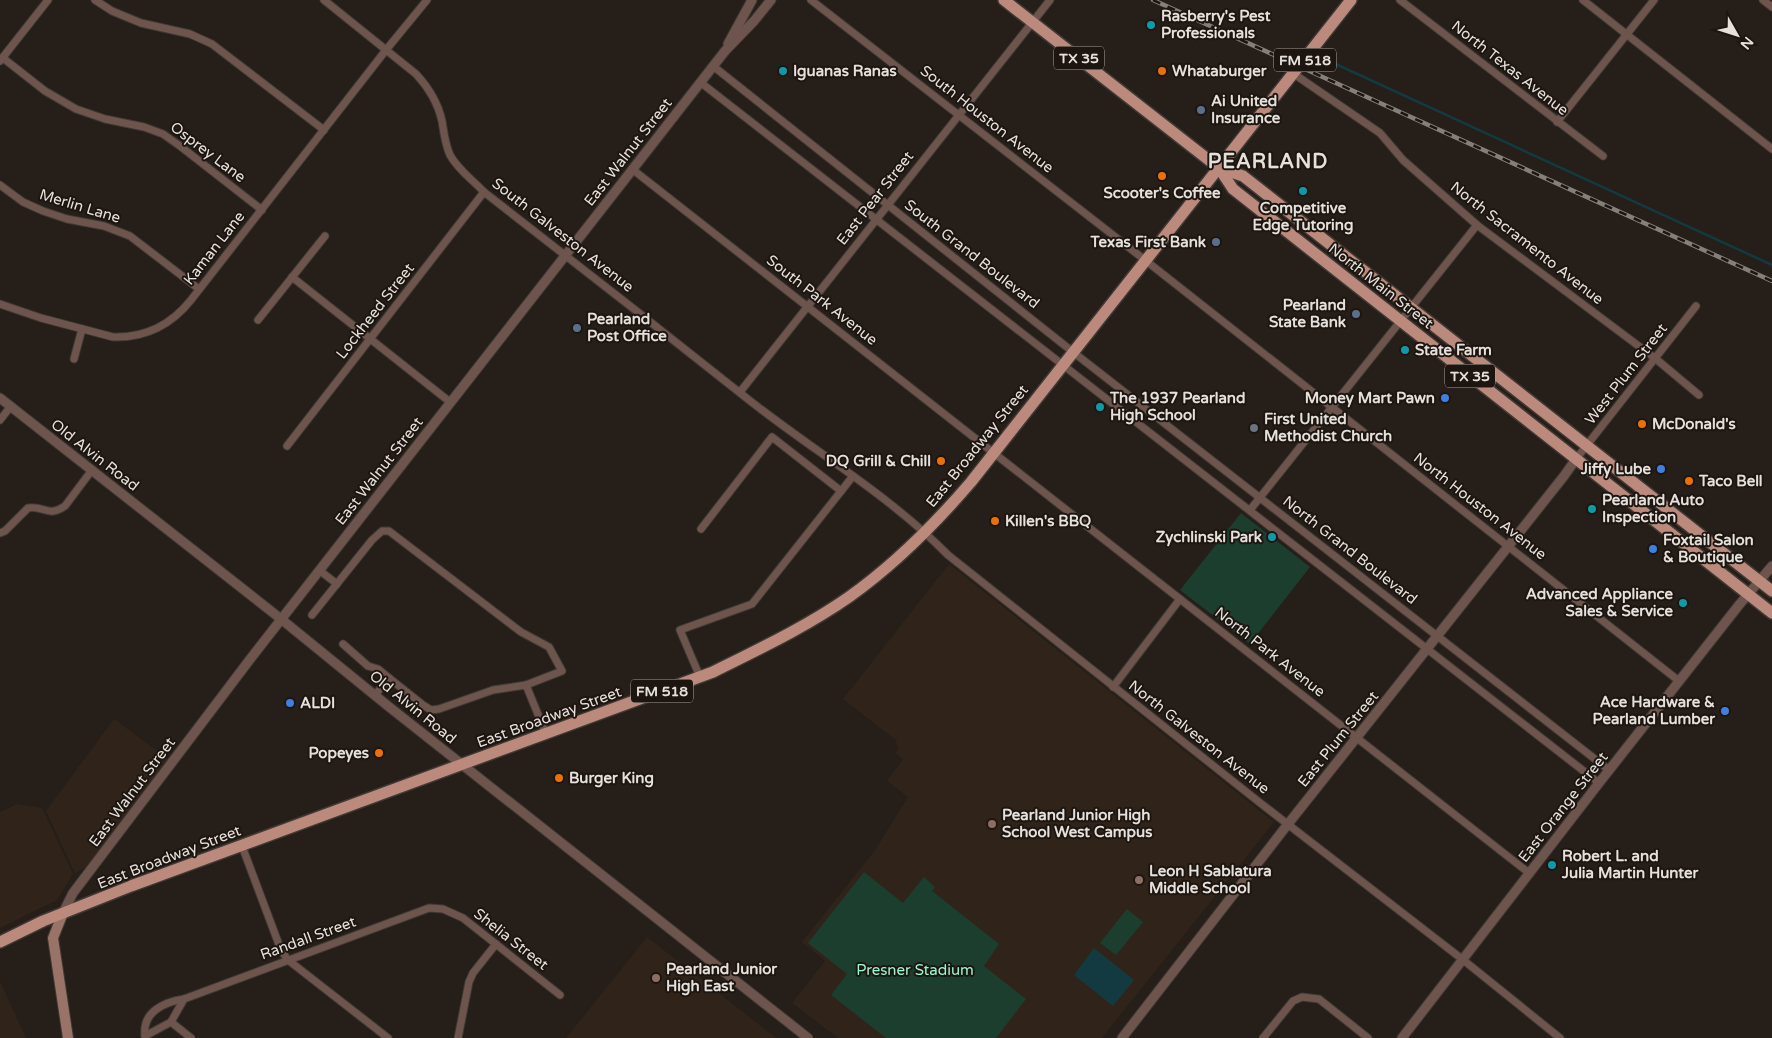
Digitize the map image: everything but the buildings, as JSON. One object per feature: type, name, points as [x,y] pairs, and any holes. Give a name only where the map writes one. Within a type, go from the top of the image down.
[{"type":"main road","name":"TX 35","points":[[1004,0],[1219,168]]},
{"type":"main road","name":"FM 518","points":[[1219,168],[1351,0]]},
{"type":"main road","name":"East Broadway Street","points":[[0,942],[63,913],[700,677],[770,644],[824,613],[884,569],[956,500],[1219,168]]},
{"type":"main road","name":"North Main Street","points":[[1219,168],[1243,176],[1772,591]]},
{"type":"main road","name":"North Main Street","points":[[1219,168],[1233,189],[1772,613]]},
{"type":"main road","points":[[63,913],[53,938],[68,1038]]},
{"type":"street","points":[[1,59],[48,0]]},
{"type":"street","points":[[95,0],[112,11],[140,23],[190,34],[212,44],[324,130]]},
{"type":"street","name":"South Galveston Avenue","points":[[324,0],[416,74],[430,91],[439,111],[450,154],[462,171],[484,192],[740,392],[924,531]]},
{"type":"street","name":"Kaman Lane","points":[[0,304],[33,316],[113,337],[144,334],[170,320],[186,306],[199,290],[427,0]]},
{"type":"street","name":"East Walnut Street","points":[[725,51],[737,25],[752,0]]},
{"type":"street","name":"East Walnut Street","points":[[63,913],[77,889],[450,402],[700,82],[725,51],[754,22],[771,0]]},
{"type":"street","name":"South Houston Avenue","points":[[812,0],[1145,260]]},
{"type":"street","name":"East Pear Street","points":[[740,392],[1050,0]]},
{"type":"street","name":"North Texas Avenue","points":[[1400,0],[1603,156]]},
{"type":"street","points":[[1583,0],[1772,149]]},
{"type":"street","points":[[1557,122],[1654,0]]},
{"type":"street","points":[[1763,0],[1772,7]]},
{"type":"street","name":"Osprey Lane","points":[[1,59],[45,91],[70,106],[98,117],[144,127],[163,134],[262,210]]},
{"type":"street","name":"South Grand Boulevard","points":[[713,66],[1073,352]]},
{"type":"street","name":"North Sacramento Avenue","points":[[1294,74],[1380,133],[1403,160],[1477,225],[1656,359],[1699,395]]},
{"type":"street","name":"South Grand Boulevard","points":[[700,82],[1063,364]]},
{"type":"street","name":"South Park Avenue","points":[[632,170],[994,453]]},
{"type":"street","name":"Merlin Lane","points":[[0,185],[23,202],[43,211],[61,217],[104,226],[130,236],[199,290]]},
{"type":"street","name":"Lockheed Street","points":[[287,446],[484,192]]},
{"type":"street","points":[[1250,510],[1477,225]]},
{"type":"street","points":[[258,320],[325,236]]},
{"type":"street","name":"North Houston Avenue","points":[[1145,260],[1679,681]]},
{"type":"street","points":[[292,277],[450,402]]},
{"type":"street","name":"West Plum Street","points":[[1576,459],[1696,306]]},
{"type":"street","points":[[74,359],[82,329]]},
{"type":"street","name":"North Grand Boulevard","points":[[1073,352],[1610,770]]},
{"type":"street","name":"North Grand Boulevard","points":[[1063,364],[1599,782]]},
{"type":"street","name":"Old Alvin Road","points":[[0,398],[282,619],[375,695],[808,1038]]},
{"type":"street","points":[[0,420],[11,406]]},
{"type":"street","points":[[701,529],[772,437],[841,491]]},
{"type":"street","name":"North Park Avenue","points":[[994,453],[1529,872]]},
{"type":"street","name":"East Plum Street","points":[[1122,1038],[1576,459]]},
{"type":"street","points":[[0,534],[28,508],[34,507],[49,512],[61,509],[92,470]]},
{"type":"street","points":[[700,677],[680,630],[752,604],[853,476]]},
{"type":"street","points":[[312,615],[372,540],[382,531],[389,531],[521,632],[549,647],[562,671],[526,685],[493,690],[439,709],[430,710],[378,669],[368,666],[343,644]]},
{"type":"street","name":"North Galveston Avenue","points":[[924,531],[948,555],[1560,1038]]},
{"type":"street","name":"East Orange Street","points":[[1402,1038],[1599,782],[1772,566]]},
{"type":"street","points":[[320,570],[337,584]]},
{"type":"street","points":[[1113,686],[1180,599]]},
{"type":"street","points":[[375,695],[389,678]]},
{"type":"street","points":[[526,685],[546,734]]},
{"type":"street","points":[[242,846],[281,950],[288,960],[388,1038]]},
{"type":"street","name":"Randall Street","points":[[171,1022],[146,1037],[144,1027],[154,1012],[162,1005],[184,999],[429,908],[443,909]]},
{"type":"street","name":"Shelia Street","points":[[443,909],[464,918],[560,995]]},
{"type":"street","points":[[458,1038],[468,982],[472,973],[496,944]]},
{"type":"street","points":[[1263,1038],[1293,1001],[1302,997],[1319,999],[1368,1038]]},
{"type":"street","points":[[184,999],[171,1022],[191,1038]]},
{"type":"shaded area","name":"Pearland Junior High School West Campus","points":[[949,564],[1274,822],[1102,1038],[838,1038],[792,1003],[825,961],[802,942],[875,850],[908,797],[887,781],[903,759],[895,753],[899,748],[896,744],[897,741],[843,699]]},
{"type":"shaded area","points":[[114,719],[168,759],[85,868],[75,873],[46,811]]},
{"type":"shaded area","points":[[17,804],[42,808],[73,874],[57,900],[0,928],[0,812]]},
{"type":"shaded area","name":"Pearland Junior High East","points":[[647,937],[752,1019],[776,1038],[566,1038]]},
{"type":"shaded area","points":[[0,981],[26,1038],[0,1038]]},
{"type":"green space","points":[[1241,513],[1310,567],[1250,644],[1180,590]]},
{"type":"green space","name":"Presner Stadium","points":[[864,872],[903,903],[924,877],[935,887],[932,891],[999,944],[984,966],[1026,999],[996,1038],[886,1038],[831,995],[847,974],[808,943]]},
{"type":"green space","points":[[1127,909],[1143,922],[1116,955],[1100,943]]},
{"type":"water","points":[[1094,948],[1134,980],[1113,1006],[1074,975]]},
{"type":"waterway","points":[[1327,60],[1772,265]]},
{"type":"railway","points":[[1153,0],[1772,281]]},
{"type":"place","name":"Rasberry's Pest Professionals","points":[[1151,25]]},
{"type":"place","name":"Iguanas Ranas","points":[[783,71]]},
{"type":"place","name":"Whataburger","points":[[1162,71]]},
{"type":"place","name":"Ai United Insurance","points":[[1201,110]]},
{"type":"place","name":"Scooter's Coffee","points":[[1162,176]]},
{"type":"place","name":"Competitive Edge Tutoring","points":[[1303,191]]},
{"type":"place","name":"Texas First Bank","points":[[1216,242]]},
{"type":"place","name":"Pearland State Bank","points":[[1356,314]]},
{"type":"place","name":"Pearland Post Office","points":[[577,328]]},
{"type":"place","name":"State Farm","points":[[1405,350]]},
{"type":"place","name":"Money Mart Pawn","points":[[1445,398]]},
{"type":"place","name":"The 1937 Pearland High School","points":[[1100,407]]},
{"type":"place","name":"McDonald's","points":[[1642,424]]},
{"type":"place","name":"First United Methodist Church","points":[[1254,428]]},
{"type":"place","name":"DQ Grill & Chill","points":[[941,461]]},
{"type":"place","name":"Jiffy Lube","points":[[1661,469]]},
{"type":"place","name":"Taco Bell","points":[[1689,481]]},
{"type":"place","name":"Pearland Auto Inspection","points":[[1592,509]]},
{"type":"place","name":"Killen's BBQ","points":[[995,521]]},
{"type":"place","name":"Zychlinski Park","points":[[1272,537]]},
{"type":"place","name":"Foxtail Salon & Boutique","points":[[1653,549]]},
{"type":"place","name":"Advanced Appliance Sales & Service","points":[[1683,603]]},
{"type":"place","name":"ALDI","points":[[290,703]]},
{"type":"place","name":"Ace Hardware & Pearland Lumber","points":[[1725,711]]},
{"type":"place","name":"Popeyes","points":[[379,753]]},
{"type":"place","name":"Burger King","points":[[559,778]]},
{"type":"place","name":"Pearland Junior High School West Campus","points":[[992,824]]},
{"type":"place","name":"Robert L. and Julia Martin Hunter","points":[[1552,865]]},
{"type":"place","name":"Leon H Sablatura Middle School","points":[[1139,880]]},
{"type":"place","name":"Pearland Junior High East","points":[[656,978]]},
{"type":"district","name":"PEARLAND","points":[[1268,162]]}]
